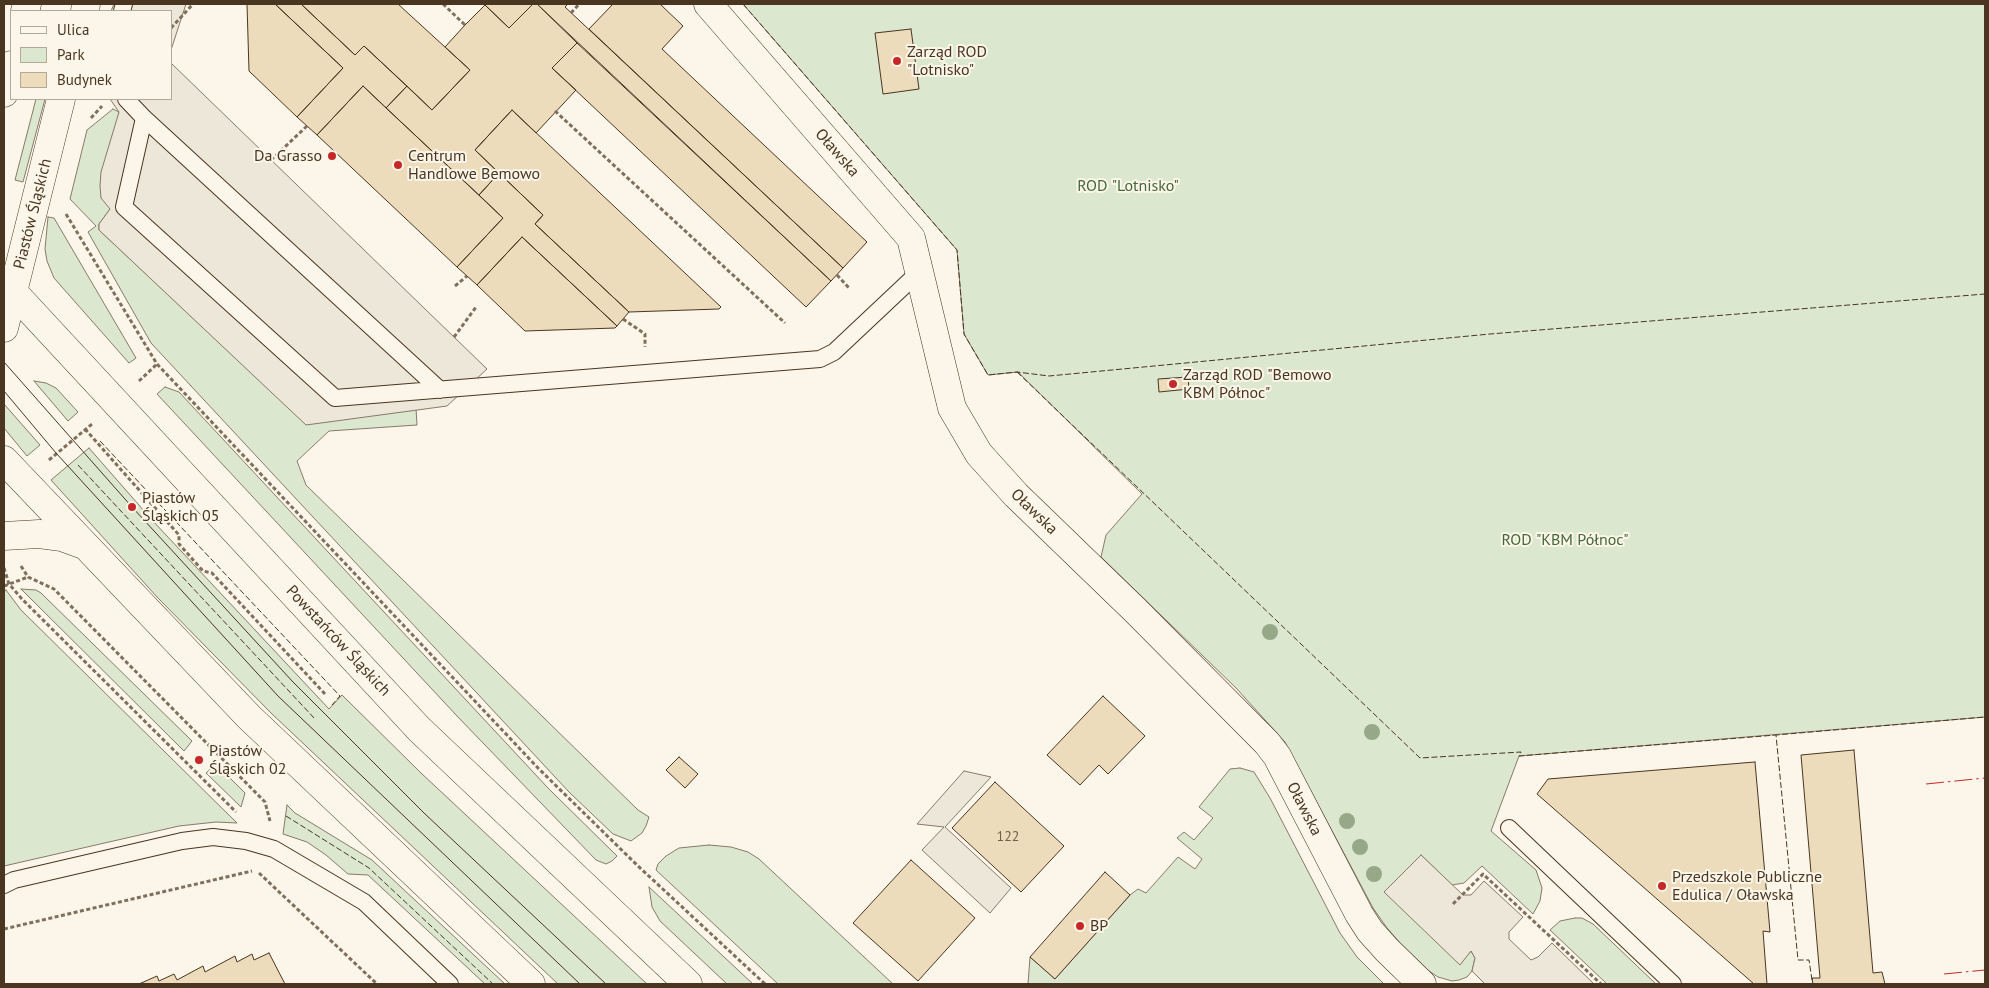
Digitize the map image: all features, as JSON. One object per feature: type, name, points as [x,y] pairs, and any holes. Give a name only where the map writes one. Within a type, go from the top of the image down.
[{"type":"main road","name":"Oławska","points":[[708,4],[911,238],[952,408],[979,454],[1016,495],[1135,610],[1267,743],[1277,756],[1366,925],[1378,941],[1422,984]]},
{"type":"main road","name":"Piastów Śląskich","points":[[4,328],[9,287],[64,102]]},
{"type":"main road","name":"Powstańców Śląskich","points":[[9,287],[419,729],[688,984]]},
{"type":"main road","points":[[4,460],[248,717],[532,984]]},
{"type":"main road","points":[[7,536],[39,534],[62,537],[84,545]]},
{"type":"lane","points":[[127,100],[144,118],[440,390]]},
{"type":"lane","points":[[144,118],[124,208],[335,398],[820,359],[834,352],[919,272]]},
{"type":"lane","points":[[1509,828],[1673,984]]},
{"type":"lane","points":[[4,885],[14,880],[182,841],[213,838],[246,841],[274,849],[364,902],[450,984]]},
{"type":"path","points":[[172,27],[193,4]]},
{"type":"path","points":[[443,4],[464,25]]},
{"type":"path","points":[[571,12],[579,4]]},
{"type":"path","points":[[556,111],[785,324]]},
{"type":"path","points":[[272,160],[307,126]]},
{"type":"path","points":[[62,207],[157,364],[538,768],[638,866],[765,984]]},
{"type":"path","points":[[836,275],[849,288]]},
{"type":"path","points":[[455,286],[467,276]]},
{"type":"path","points":[[454,337],[476,307]]},
{"type":"path","points":[[623,319],[645,334]]},
{"type":"path","points":[[85,429],[179,535],[178,544],[202,571],[212,573],[326,695]]},
{"type":"path","points":[[56,453],[72,441]]},
{"type":"path","points":[[4,929],[264,867],[274,867],[273,831],[265,802],[54,589],[28,577],[15,557],[7,536]]},
{"type":"path","points":[[4,568],[9,584],[244,821],[248,860],[256,870],[377,984]]},
{"type":"path","points":[[4,586],[28,577]]},
{"type":"path","points":[[1453,904],[1484,874],[1601,984]]},
{"type":"green space","points":[[743,4],[1985,4],[1985,717],[1519,756],[1491,831],[1536,870],[1542,888],[1540,901],[1533,914],[1482,866],[1464,883],[1452,885],[1421,855],[1460,964],[1471,951],[1475,958],[1472,971],[1467,977],[1452,981],[1438,977],[1429,971],[1401,944],[1373,908],[1285,742],[1236,688],[1101,557],[1106,535],[1142,494],[1018,372],[988,375],[964,334],[957,250]]},
{"type":"green space","points":[[36,100],[45,100],[23,182],[15,180]]},
{"type":"green space","points":[[113,109],[119,112],[110,209],[99,224],[99,230],[306,424],[416,408],[417,425],[329,431],[297,461],[306,485],[638,810],[649,817],[642,833],[631,841],[613,834],[569,792],[151,343],[88,232],[96,226],[70,199],[87,130]]},
{"type":"green space","points":[[48,217],[54,218],[136,358],[129,363],[54,278],[47,261],[45,249]]},
{"type":"green space","points":[[34,381],[46,383],[56,388],[78,412],[68,421]]},
{"type":"green space","points":[[165,387],[179,392],[548,788],[617,856],[612,861],[606,864],[596,860],[457,716],[157,394]]},
{"type":"green space","points":[[4,404],[40,445],[27,456],[4,428]]},
{"type":"green space","points":[[89,448],[152,520],[329,709],[342,695],[421,773],[647,984],[558,984],[271,713],[158,598],[51,480]]},
{"type":"green space","points":[[21,589],[36,590],[41,593],[192,741],[184,751]]},
{"type":"green space","points":[[6,590],[21,610],[237,823],[216,822],[179,826],[4,866],[4,592]]},
{"type":"green space","points":[[216,764],[245,793],[241,807],[206,773]]},
{"type":"green space","points":[[1240,768],[1254,772],[1270,798],[1340,933],[1357,957],[1384,984],[1028,984],[1030,957],[1055,979],[1130,895],[1138,889],[1146,893],[1178,857],[1195,869],[1202,859],[1177,838],[1184,832],[1194,840],[1213,818],[1199,807],[1230,769]]},
{"type":"green space","points":[[287,805],[295,813],[372,860],[505,984],[485,984],[368,875],[348,874],[307,842],[283,834]]},
{"type":"green space","points":[[709,845],[731,847],[748,852],[759,859],[893,984],[778,984],[656,870],[658,864],[666,856],[679,848]]},
{"type":"green space","points":[[649,887],[753,984],[727,984],[660,921],[652,907]]},
{"type":"green space","points":[[1582,918],[1593,924],[1656,984],[1607,984],[1550,930],[1560,921]]},
{"type":"shaded area","points":[[114,4],[186,4],[172,47],[172,10],[111,10]]},
{"type":"shaded area","points":[[172,64],[487,369],[447,406],[306,425],[99,230],[99,224],[110,209],[101,198],[101,172],[119,112],[111,100],[172,100]]},
{"type":"shaded area","points":[[964,771],[991,777],[945,827],[1011,888],[990,913],[922,850],[944,827],[917,824]]},
{"type":"shaded area","points":[[1421,855],[1463,895],[1471,895],[1484,881],[1523,917],[1509,932],[1509,939],[1531,960],[1538,957],[1552,943],[1594,984],[1485,984],[1472,971],[1475,958],[1471,951],[1460,965],[1384,892]]},
{"type":"building","points":[[247,4],[275,4],[343,68],[297,117],[249,71]]},
{"type":"building","points":[[275,4],[301,4],[355,55],[364,46],[407,86],[386,108],[363,86],[317,135],[297,117],[343,68]]},
{"type":"building","points":[[301,4],[398,4],[470,70],[432,110],[364,46],[355,55]]},
{"type":"building","points":[[484,4],[533,4],[509,28]]},
{"type":"building","points":[[533,4],[537,4],[577,43],[552,68],[576,90],[536,133],[512,110],[475,150],[499,173],[479,195],[386,108],[407,86],[432,110],[470,70],[445,47],[465,25],[485,5],[509,28]]},
{"type":"building","points":[[537,4],[568,4],[565,7],[843,268],[831,281]]},
{"type":"building","points":[[613,4],[660,4],[683,26],[662,49],[867,242],[843,268],[589,29]]},
{"type":"building","name":"Zarząd ROD \"Lotnisko\"","points":[[911,29],[919,89],[883,94],[875,33]]},
{"type":"building","points":[[577,43],[831,281],[806,307],[552,68]]},
{"type":"building","name":"Centrum Handlowe Bemowo","points":[[363,86],[503,218],[457,267],[317,135]]},
{"type":"building","points":[[512,110],[721,307],[719,309],[629,312],[535,224],[543,215],[475,150]]},
{"type":"building","points":[[499,173],[543,215],[535,224],[629,312],[617,326],[522,237],[477,285],[457,267],[503,218],[479,195]]},
{"type":"building","points":[[522,237],[617,326],[615,328],[525,331],[477,285]]},
{"type":"building","name":"Zarząd ROD \"Bemowo KBM Północ\"","points":[[1188,377],[1189,389],[1159,392],[1158,379]]},
{"type":"building","points":[[1103,696],[1145,736],[1108,774],[1099,765],[1080,785],[1047,755]]},
{"type":"building","points":[[1854,750],[1873,973],[1882,972],[1885,984],[1813,984],[1812,978],[1820,978],[1801,755]]},
{"type":"building","points":[[679,757],[698,774],[685,788],[666,770]]},
{"type":"building","points":[[1755,762],[1770,932],[1763,931],[1767,984],[1754,984],[1537,794],[1548,779]]},
{"type":"building","points":[[995,782],[1064,846],[1021,892],[952,828]]},
{"type":"building","points":[[911,860],[975,918],[918,981],[853,923]]},
{"type":"building","name":"BP","points":[[1105,872],[1130,895],[1055,979],[1030,957]]},
{"type":"building","points":[[269,953],[285,984],[139,984],[157,976],[159,981],[174,974],[177,980],[203,966],[205,972],[235,956],[237,962],[252,954],[254,960]]},
{"type":"tram line","points":[[4,362],[132,507],[293,682],[424,813],[606,984]]},
{"type":"tram line","points":[[4,391],[56,453],[278,696],[580,984]]},
{"type":"fence","points":[[743,4],[957,250],[964,334],[988,375],[1017,372],[1049,376],[1490,334],[1985,294]]},
{"type":"fence","points":[[1017,372],[1420,758],[1521,752],[1519,756],[1776,735]]},
{"type":"fence","points":[[100,441],[340,696],[332,705]]},
{"type":"fence","points":[[78,465],[315,719]]},
{"type":"fence","points":[[1812,980],[1809,960],[1798,960],[1776,735],[1985,717]]},
{"type":"fence","points":[[286,816],[369,868],[493,984]]},
{"type":"power","points":[[1926,784],[1985,778]]},
{"type":"power","points":[[1944,974],[1985,970]]},
{"type":"place","name":"Zarząd ROD \"Lotnisko\"","points":[[897,61]]},
{"type":"place","name":"Da Grasso","points":[[332,156]]},
{"type":"place","name":"Centrum Handlowe Bemowo","points":[[398,165]]},
{"type":"place","name":"Zarząd ROD \"Bemowo KBM Północ\"","points":[[1173,384]]},
{"type":"place","name":"Piastów Śląskich 05","points":[[132,507]]},
{"type":"place","name":"Piastów Śląskich 02","points":[[199,760]]},
{"type":"place","name":"Przedszkole Publiczne Edulica / Oławska","points":[[1662,886]]},
{"type":"place","name":"BP","points":[[1080,926]]},
{"type":"park label","name":"ROD \"Lotnisko\"","points":[[1128,186]]},
{"type":"park label","name":"ROD \"KBM Północ\"","points":[[1565,540]]}]
